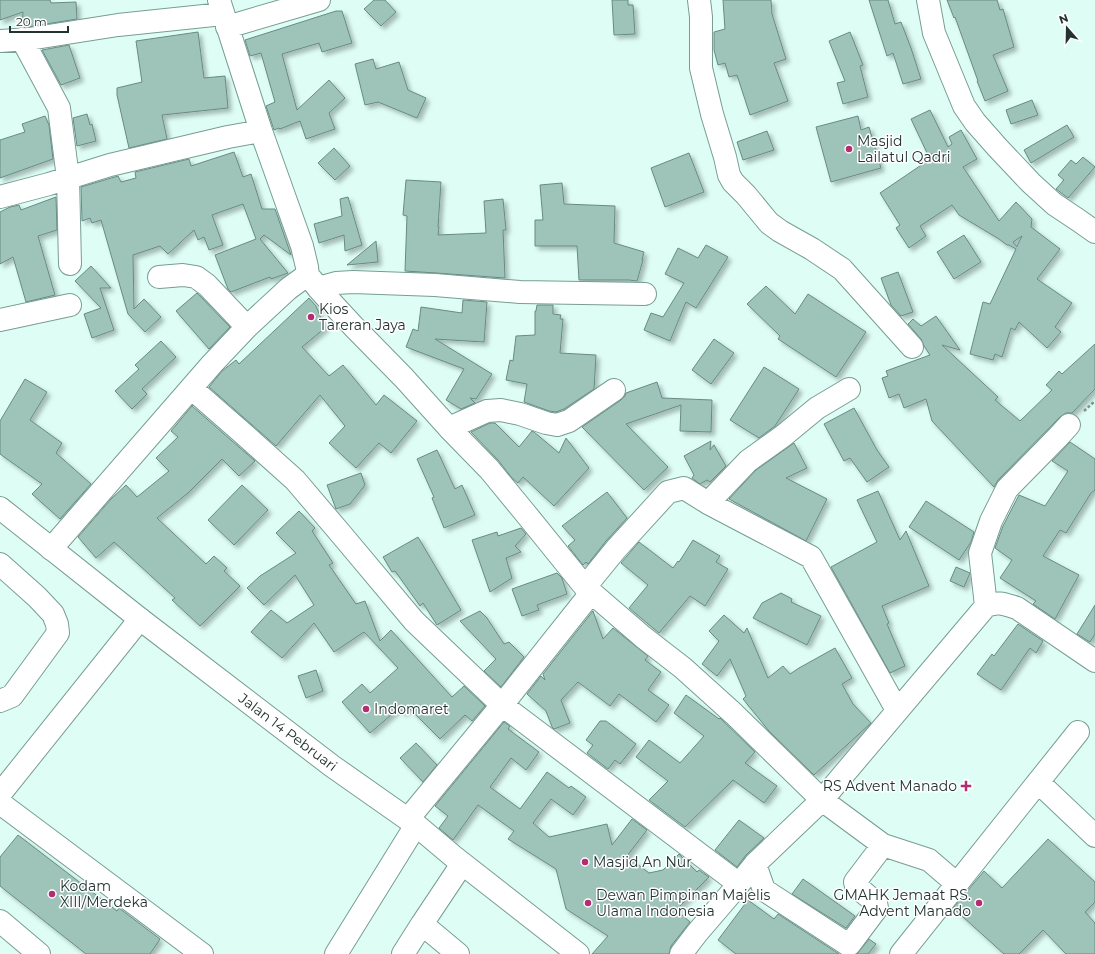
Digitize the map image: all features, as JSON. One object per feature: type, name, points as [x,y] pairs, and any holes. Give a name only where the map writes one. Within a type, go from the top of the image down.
[{"type":"street","points":[[0,41],[319,0]]},
{"type":"street","points":[[699,0],[701,16],[701,68],[729,175],[733,182],[769,223],[780,232],[812,249],[842,269],[912,347]]},
{"type":"street","points":[[928,0],[934,33],[964,106],[975,122],[1031,183],[1054,204],[1095,232]]},
{"type":"street","points":[[223,13],[261,131],[302,246],[313,283]]},
{"type":"street","points":[[22,39],[59,108],[68,178],[70,264]]},
{"type":"street","points":[[0,197],[118,164],[228,137],[261,131]]},
{"type":"street","points":[[159,277],[183,275],[196,277],[207,285],[247,327]]},
{"type":"street","points":[[52,549],[191,388],[247,327],[288,289],[303,278],[313,283],[489,469],[588,590],[643,637],[683,668],[734,714],[822,800],[883,845],[929,860],[957,884]]},
{"type":"street","points":[[313,283],[360,282],[435,285],[520,292],[645,294]]},
{"type":"street","points":[[0,320],[70,305]]},
{"type":"street","points":[[191,388],[295,480],[414,621],[502,705],[739,884]]},
{"type":"street","points":[[708,503],[748,461],[783,436],[817,408],[849,389]]},
{"type":"street","points":[[449,428],[487,411],[501,410],[557,425],[569,421],[614,390]]},
{"type":"street","points":[[986,606],[980,553],[991,521],[1007,489],[1069,425]]},
{"type":"street","points":[[336,954],[412,822],[588,590],[616,549],[668,492],[684,488],[708,503],[811,557],[897,710]]},
{"type":"street","name":"Jalan 14 Pebruari","points":[[1,510],[332,766],[412,822],[462,864],[578,954]]},
{"type":"street","points":[[0,564],[37,597],[53,614],[57,624],[58,633],[12,696],[0,701]]},
{"type":"street","points":[[681,954],[755,864],[822,800],[986,606],[995,603],[1017,608],[1095,661]]},
{"type":"street","points":[[0,794],[140,619]]},
{"type":"street","points":[[909,950],[957,884],[1078,732]]},
{"type":"street","points":[[1038,782],[1095,836]]},
{"type":"street","points":[[0,802],[202,954]]},
{"type":"street","points":[[755,864],[764,890],[848,944],[853,940],[877,908],[876,903],[856,886],[855,882],[883,845]]},
{"type":"street","points":[[403,954],[462,864]]},
{"type":"street","points":[[0,921],[39,954]]},
{"type":"street","points":[[422,924],[458,954]]},
{"type":"building","points":[[0,0],[50,0],[51,3],[76,2],[77,19],[22,27],[23,12],[0,20]]},
{"type":"building","points":[[374,0],[385,0],[396,12],[381,26],[364,9]]},
{"type":"building","points":[[612,0],[628,0],[628,5],[633,5],[635,34],[614,35]]},
{"type":"building","points":[[723,0],[771,0],[772,14],[786,59],[774,63],[788,101],[750,115],[737,75],[729,77],[725,63],[718,65],[714,50],[714,32],[725,29]]},
{"type":"building","points":[[869,0],[888,0],[895,24],[901,22],[921,79],[903,84],[893,53],[887,56]]},
{"type":"building","points":[[947,0],[997,0],[1000,10],[1003,9],[1014,47],[993,55],[1008,91],[985,101],[955,17],[954,18]]},
{"type":"building","points":[[336,11],[342,11],[352,43],[322,52],[319,43],[282,54],[297,110],[329,80],[345,98],[329,113],[335,129],[306,139],[300,121],[274,130],[266,106],[275,102],[261,53],[250,56],[245,40]]},
{"type":"building","points":[[198,32],[204,78],[225,76],[228,108],[162,115],[167,139],[129,148],[117,95],[117,88],[142,82],[136,41]]},
{"type":"building","points":[[850,32],[863,65],[860,66],[868,97],[843,104],[837,83],[845,81],[829,41]]},
{"type":"building","points":[[69,45],[80,78],[61,85],[42,50]]},
{"type":"building","points":[[373,59],[376,69],[399,62],[408,90],[426,98],[417,118],[378,102],[365,105],[355,64]]},
{"type":"building","points":[[1032,100],[1038,115],[1011,124],[1006,110]]},
{"type":"building","points":[[930,110],[948,147],[952,144],[949,137],[961,130],[977,159],[963,167],[999,221],[1016,202],[1032,219],[1031,227],[1060,249],[1037,279],[1072,303],[1055,327],[1061,332],[1047,348],[1019,322],[1015,330],[1011,328],[1002,357],[995,354],[993,360],[970,354],[983,302],[990,304],[1016,249],[959,215],[952,205],[920,226],[926,236],[909,248],[896,228],[900,225],[880,193],[942,151],[928,155],[911,119]],"holes":[[[1022,236],[1017,246],[1013,242]]]},
{"type":"building","points":[[87,114],[90,125],[92,124],[96,141],[77,146],[73,118]]},
{"type":"building","points":[[45,116],[49,125],[53,159],[0,178],[0,140],[25,132],[22,124]]},
{"type":"building","name":"Masjid Lailatul Qadri","points":[[858,116],[861,130],[869,127],[881,168],[831,182],[816,127]]},
{"type":"building","points":[[1067,125],[1074,137],[1031,163],[1024,150]]},
{"type":"building","points":[[767,131],[774,150],[743,160],[737,142]]},
{"type":"building","points":[[334,148],[350,166],[335,180],[318,163]]},
{"type":"building","points":[[234,152],[243,177],[251,174],[262,209],[275,209],[291,255],[264,235],[260,239],[288,273],[271,279],[270,277],[231,292],[228,289],[215,255],[256,239],[243,204],[212,215],[223,245],[209,250],[204,237],[198,240],[194,230],[168,254],[160,246],[133,255],[134,309],[144,299],[161,317],[145,332],[128,314],[101,220],[92,223],[90,218],[82,221],[81,187],[118,176],[121,182],[136,178],[135,172],[189,159],[191,166]]},
{"type":"building","points":[[689,153],[704,192],[665,207],[651,168]]},
{"type":"building","points":[[1083,157],[1095,167],[1068,198],[1056,189],[1064,180],[1058,175],[1071,160],[1076,164]]},
{"type":"building","points":[[406,180],[441,182],[438,235],[486,233],[484,201],[503,199],[506,230],[503,230],[505,278],[405,271],[407,216],[403,215]]},
{"type":"building","points":[[562,183],[564,204],[615,206],[614,243],[644,252],[637,281],[579,280],[577,246],[535,246],[535,220],[543,220],[540,185]]},
{"type":"building","points":[[56,197],[57,230],[38,236],[55,295],[26,302],[13,257],[0,264],[0,212],[10,207],[19,205],[21,210]]},
{"type":"building","points":[[348,197],[362,245],[345,251],[344,235],[319,243],[314,224],[342,216],[340,199]]},
{"type":"building","points":[[964,235],[981,262],[954,279],[937,252]]},
{"type":"building","points":[[376,241],[378,262],[347,265]]},
{"type":"building","points":[[706,245],[728,257],[696,308],[686,302],[670,341],[644,330],[651,313],[663,317],[684,283],[665,274],[678,248],[698,258]]},
{"type":"building","points":[[91,266],[111,288],[100,288],[114,330],[92,338],[84,314],[101,308],[75,281]]},
{"type":"building","points":[[898,272],[913,312],[901,316],[891,305],[881,278]]},
{"type":"building","points":[[766,286],[795,314],[808,294],[866,332],[836,377],[778,339],[780,336],[747,304]]},
{"type":"building","points":[[197,293],[230,327],[209,349],[176,311]]},
{"type":"building","points":[[309,298],[316,306],[325,328],[302,347],[329,376],[343,365],[376,405],[384,395],[417,421],[391,453],[379,443],[356,468],[329,443],[345,426],[320,395],[276,446],[209,387],[222,371],[236,360],[239,364]]},
{"type":"building","points":[[463,300],[487,302],[484,342],[435,339],[492,374],[476,399],[470,398],[475,403],[461,409],[446,400],[464,369],[406,347],[413,329],[418,331],[421,307],[462,313]]},
{"type":"building","points":[[537,305],[553,305],[553,314],[561,315],[560,319],[563,319],[560,353],[596,355],[594,389],[564,409],[556,412],[524,402],[527,384],[506,380],[510,360],[513,361],[516,336],[535,335],[535,311]]},
{"type":"building","points":[[936,316],[960,350],[942,345],[998,397],[995,400],[1020,421],[1052,390],[1046,385],[1059,371],[1062,374],[1095,344],[1095,389],[1072,413],[1066,413],[1060,417],[998,480],[994,487],[932,421],[926,399],[904,408],[899,394],[889,398],[882,378],[888,376],[886,371],[930,355],[921,339],[908,324],[913,319],[921,326]]},
{"type":"building","points":[[714,339],[734,353],[711,384],[692,370]]},
{"type":"building","points":[[161,341],[176,357],[142,389],[147,394],[132,409],[115,391],[139,369],[135,365]]},
{"type":"building","points":[[764,367],[799,389],[775,426],[759,438],[730,420]]},
{"type":"building","points":[[25,379],[47,392],[30,420],[62,443],[56,453],[91,484],[60,519],[32,494],[42,484],[0,454],[0,421]]},
{"type":"building","points":[[657,382],[662,398],[712,400],[711,432],[680,431],[681,405],[626,424],[668,467],[644,490],[582,427],[621,400],[626,393]]},
{"type":"building","points":[[192,406],[255,461],[239,476],[222,459],[188,493],[157,518],[206,564],[214,556],[227,568],[224,571],[240,586],[200,626],[172,600],[175,598],[114,542],[96,558],[78,537],[111,499],[126,485],[137,497],[169,471],[156,458],[178,437],[171,431]]},
{"type":"building","points":[[854,408],[877,450],[889,467],[867,482],[850,458],[844,461],[824,424]]},
{"type":"building","points":[[490,423],[495,423],[519,447],[532,431],[559,453],[566,438],[589,468],[554,506],[523,477],[518,483],[512,478],[498,460],[471,432]]},
{"type":"building","points":[[711,441],[710,450],[714,445],[726,466],[710,482],[707,480],[700,484],[692,478],[694,475],[684,456]]},
{"type":"building","points":[[1070,442],[1095,459],[1095,490],[1091,493],[1066,533],[1060,530],[1043,556],[1079,575],[1055,619],[1033,604],[1036,601],[1000,578],[1012,560],[995,548],[1003,526],[1019,495],[1045,506],[1068,471],[1052,461]]},
{"type":"building","points":[[794,443],[807,468],[786,478],[827,499],[806,541],[729,499],[756,470]]},
{"type":"building","points":[[437,450],[455,489],[462,485],[475,515],[444,528],[432,498],[434,497],[417,459]]},
{"type":"building","points":[[361,473],[365,485],[350,504],[336,509],[327,485]]},
{"type":"building","points":[[242,485],[268,510],[234,545],[208,520]]},
{"type":"building","points":[[878,491],[900,540],[906,531],[929,586],[882,606],[889,623],[887,624],[905,666],[890,673],[831,567],[877,542],[857,500]]},
{"type":"building","points":[[607,492],[627,518],[588,564],[586,562],[583,565],[568,546],[575,540],[562,526]]},
{"type":"building","points":[[926,501],[974,532],[971,542],[959,560],[909,527]]},
{"type":"building","points":[[299,511],[315,528],[312,531],[333,563],[329,565],[356,604],[365,601],[380,641],[391,630],[452,697],[464,686],[485,706],[472,721],[465,715],[440,739],[409,708],[403,713],[399,708],[370,733],[342,702],[362,684],[370,693],[398,668],[364,632],[334,652],[314,623],[282,658],[251,632],[271,610],[287,623],[314,605],[295,575],[264,605],[247,588],[260,576],[296,553],[276,533]]},
{"type":"building","points":[[521,528],[526,534],[515,546],[521,552],[506,558],[512,578],[490,592],[472,540],[497,532],[498,536]]},
{"type":"building","points":[[418,537],[461,610],[437,625],[423,603],[420,606],[395,571],[392,572],[383,557]]},
{"type":"building","points":[[693,540],[720,556],[716,562],[728,569],[705,606],[690,596],[659,633],[629,608],[648,585],[621,563],[639,542],[673,568],[678,561],[679,562]]},
{"type":"building","points":[[956,567],[970,573],[964,587],[950,581]]},
{"type":"building","points":[[557,573],[562,578],[567,594],[537,605],[539,610],[522,616],[512,589]]},
{"type":"building","points":[[781,593],[792,599],[791,602],[821,616],[807,645],[753,618],[762,603]]},
{"type":"building","points":[[1095,605],[1095,634],[1090,642],[1077,634]]},
{"type":"building","points":[[480,611],[487,618],[504,644],[509,642],[524,657],[501,687],[484,671],[496,659],[460,621]]},
{"type":"building","points":[[593,611],[603,639],[613,628],[648,656],[645,660],[661,672],[648,690],[669,705],[656,722],[619,694],[610,706],[578,682],[561,700],[570,723],[554,729],[546,711],[527,694],[541,676],[545,680],[543,674]]},
{"type":"building","points":[[724,615],[744,633],[747,628],[768,678],[783,666],[790,674],[835,648],[852,678],[842,684],[853,704],[871,723],[814,775],[769,731],[743,699],[746,696],[730,659],[717,676],[702,664],[719,641],[709,631]]},
{"type":"building","points":[[1018,624],[1043,641],[1036,653],[1030,648],[1001,690],[977,674],[992,654],[994,656]]},
{"type":"building","points":[[316,670],[323,691],[306,698],[298,676]]},
{"type":"building","points":[[686,695],[719,719],[720,718],[755,752],[745,763],[777,786],[764,803],[733,780],[685,827],[649,800],[668,781],[636,757],[649,740],[680,763],[704,736],[674,713]]},
{"type":"building","points":[[600,721],[606,721],[636,744],[620,764],[615,760],[608,769],[587,753],[593,745],[586,740]]},
{"type":"building","points":[[504,722],[510,726],[508,729],[539,752],[526,770],[511,758],[490,787],[520,809],[547,772],[569,788],[571,786],[586,797],[573,815],[551,799],[533,823],[549,837],[607,824],[612,845],[632,819],[647,830],[627,856],[649,873],[663,870],[679,854],[697,872],[699,870],[709,877],[676,910],[690,922],[671,946],[669,954],[592,954],[608,936],[566,909],[556,869],[508,839],[514,831],[478,805],[453,840],[439,828],[448,816],[435,806]]},
{"type":"building","points":[[416,743],[437,765],[423,782],[400,758]]},
{"type":"building","points":[[739,820],[764,838],[746,855],[737,867],[715,850]]},
{"type":"building","name":"Kodam XIII/Merdeka","points":[[18,835],[117,911],[119,908],[160,939],[150,954],[86,954],[0,886],[0,857]]},
{"type":"building","points":[[1048,839],[1095,882],[1095,902],[1085,912],[1095,923],[1095,954],[1066,954],[1043,930],[1019,954],[1004,954],[953,908],[984,871],[1002,888]]},
{"type":"building","points":[[803,879],[855,916],[846,928],[792,894]]},
{"type":"building","points":[[748,900],[774,919],[778,914],[839,954],[736,954],[718,940]]},
{"type":"building","points":[[869,939],[876,944],[868,954],[857,954]]},
{"type":"place","name":"Masjid Lailatul Qadri","points":[[849,149]]},
{"type":"place","name":"Kios Tareran Jaya","points":[[311,317]]},
{"type":"place","name":"Indomaret","points":[[366,709]]},
{"type":"place","name":"RS Advent Manado","points":[[966,786]]},
{"type":"place","name":"Masjid An Nur","points":[[585,862]]},
{"type":"place","name":"Kodam XIII/Merdeka","points":[[52,894]]},
{"type":"place","name":"Dewan Pimpinan Majelis Ulama Indonesia","points":[[588,903]]},
{"type":"place","name":"GMAHK Jemaat RS. Advent Manado","points":[[979,903]]}]
